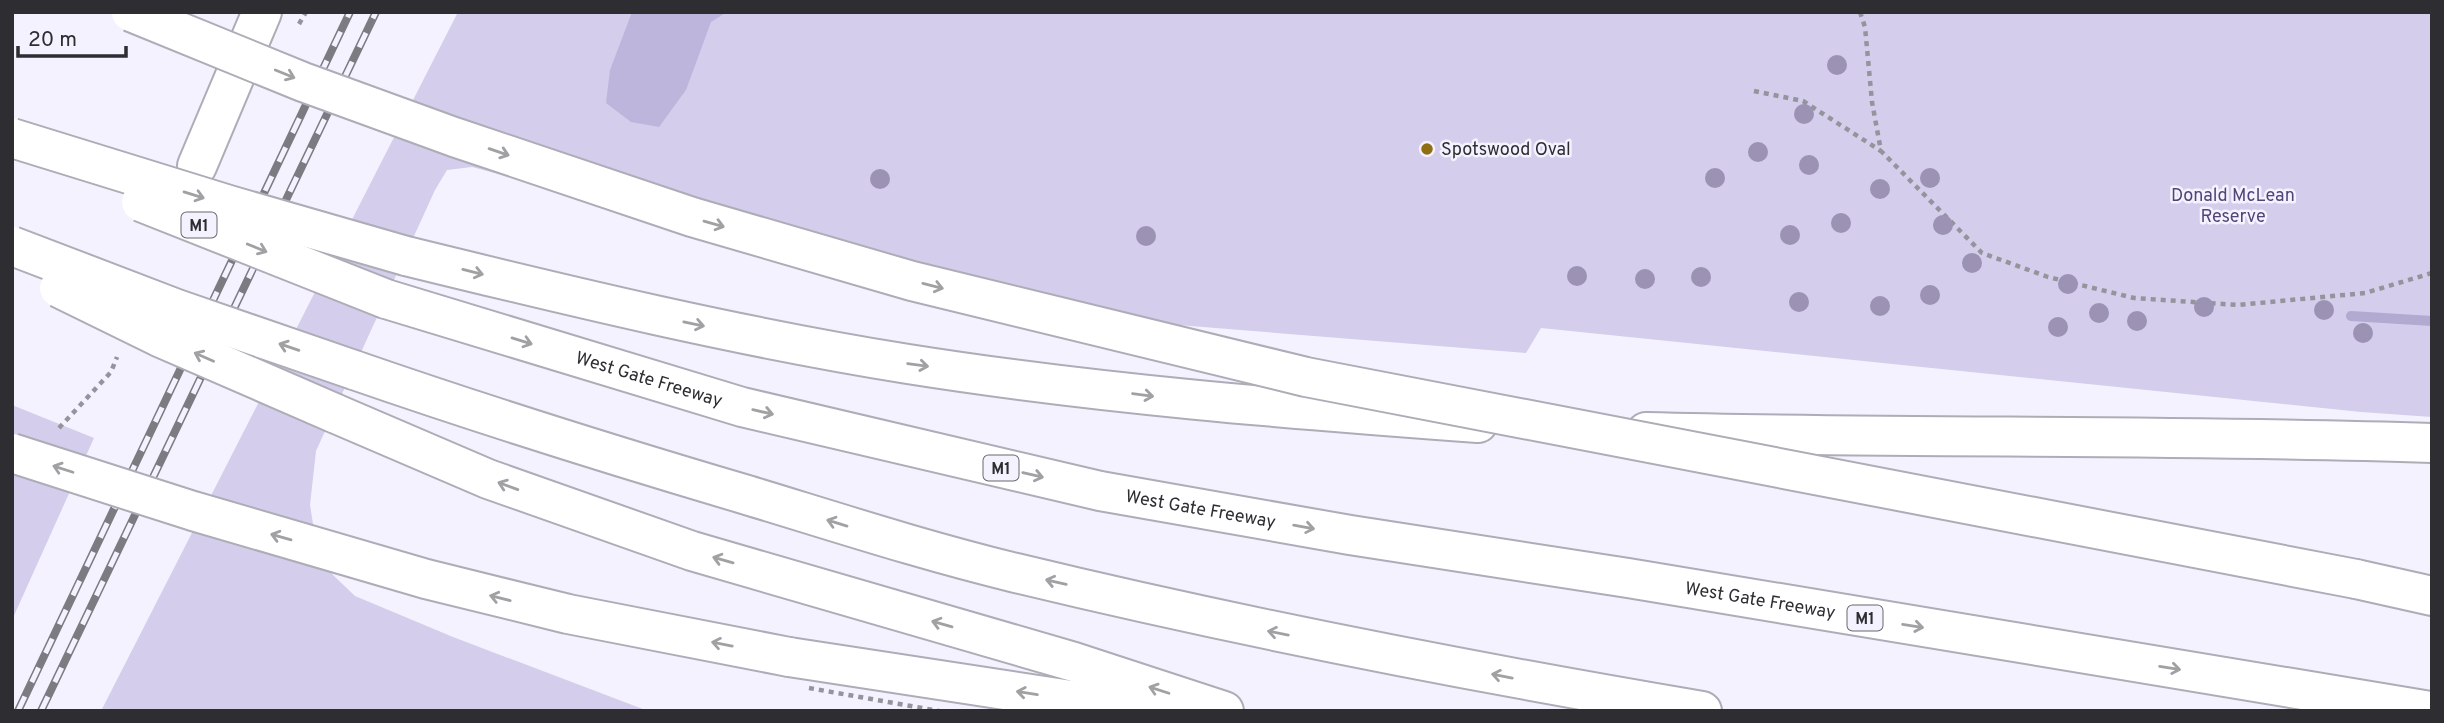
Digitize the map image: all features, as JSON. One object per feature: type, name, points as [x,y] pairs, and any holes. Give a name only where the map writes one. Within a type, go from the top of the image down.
[{"type":"main road","points":[[131,12],[303,82],[454,137],[692,217],[912,281],[1306,377],[2356,579],[2432,596]]},
{"type":"main road","points":[[197,166],[262,12]]},
{"type":"main road","points":[[12,138],[406,256],[616,307],[774,340],[908,364],[1221,404],[1563,430],[2092,438],[2281,438],[2432,443]]},
{"type":"main road","name":"West Gate Freeway","points":[[12,150],[386,299],[742,407],[1100,491],[1350,535],[1628,578],[2430,711]]},
{"type":"main road","points":[[12,246],[177,309],[566,441],[888,538],[1013,572],[1265,630],[1702,711]]},
{"type":"main road","points":[[12,264],[159,337],[488,479],[692,551],[1074,662],[1224,711]]},
{"type":"main road","points":[[12,453],[193,511],[353,558],[568,614],[789,657],[1143,711]]},
{"type":"path","points":[[1860,12],[1865,27],[1872,102],[1881,151]]},
{"type":"path","points":[[1754,91],[1803,101],[1881,151],[1982,253],[2048,277],[2134,298],[2251,303],[2365,293],[2432,272]]},
{"type":"green space","name":"Donald McLean Reserve","points":[[458,12],[2432,12],[2432,417],[1541,328],[1526,353],[1178,325],[818,266],[472,167],[447,170],[435,190],[316,451],[310,505],[316,543],[333,575],[355,596],[453,637],[648,711],[101,711]]},
{"type":"green space","points":[[12,405],[94,438],[12,620]]},
{"type":"shaded area","points":[[632,12],[727,12],[711,22],[686,90],[659,127],[631,122],[606,103],[610,70]]},
{"type":"waterway","points":[[2351,316],[2432,321]]},
{"type":"railway","points":[[18,711],[350,12]]},
{"type":"railway","points":[[41,711],[376,12]]},
{"type":"place","name":"Spotswood Oval","points":[[1427,149]]}]
